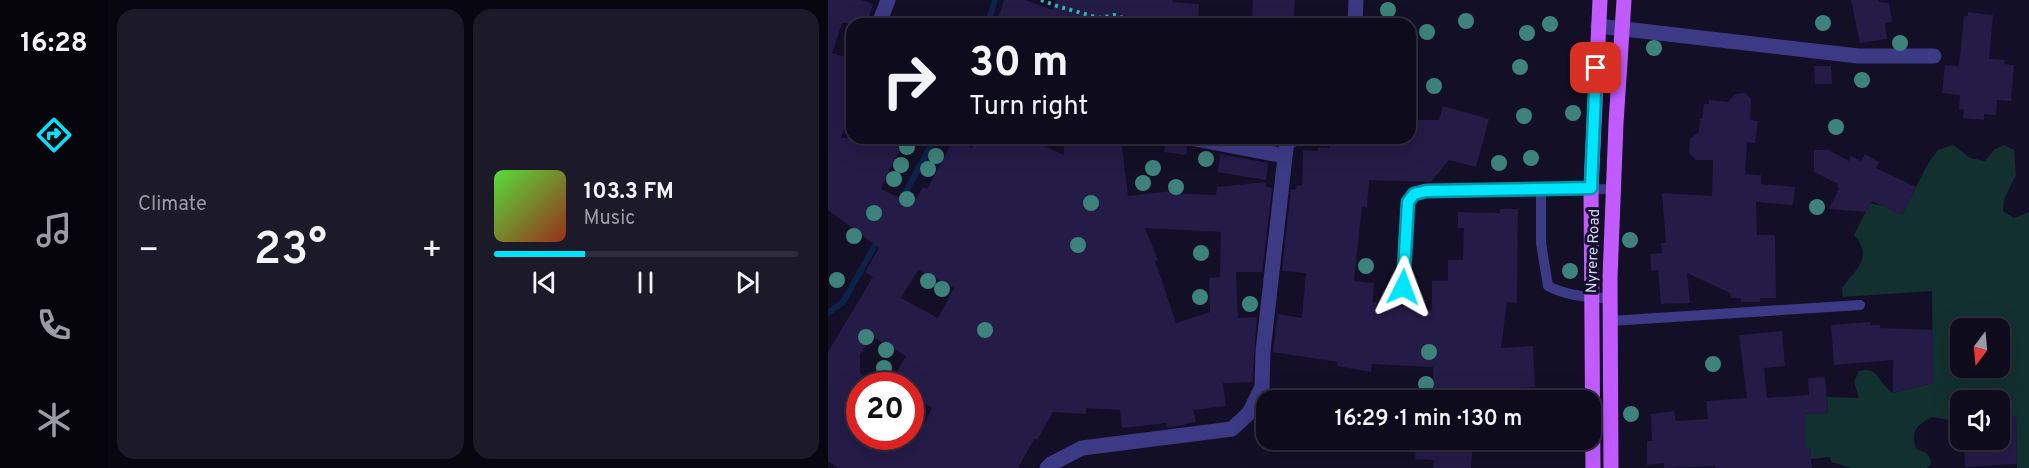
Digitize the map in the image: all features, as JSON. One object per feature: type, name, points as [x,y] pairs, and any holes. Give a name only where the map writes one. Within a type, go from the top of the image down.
[{"type":"main road","name":"Nyrere Road","points":[[1593,468],[1591,188],[1600,0]]},
{"type":"main road","name":"Nyrere Road","points":[[1611,468],[1610,297],[1624,0]]},
{"type":"street","points":[[881,18],[888,0]]},
{"type":"street","points":[[1355,18],[1356,0]]},
{"type":"street","points":[[1598,26],[1858,56],[1934,56]]},
{"type":"street","points":[[1222,144],[1285,156]]},
{"type":"street","points":[[1047,468],[1082,448],[1232,429],[1249,413],[1262,387],[1263,351],[1288,144]]},
{"type":"lane","points":[[1541,189],[1541,243],[1548,286],[1561,292],[1592,298],[1610,297]]},
{"type":"lane","points":[[1403,287],[1408,202],[1414,194],[1426,191],[1614,189]]},
{"type":"lane","points":[[1610,321],[1860,305]]},
{"type":"path","points":[[1041,0],[1099,18],[1114,15],[1124,18]]},
{"type":"green space","points":[[1953,145],[1970,158],[1985,161],[1995,149],[2004,145],[2014,150],[2016,175],[2004,199],[2003,211],[2014,218],[2029,212],[2029,468],[2017,468],[2016,417],[2010,416],[2010,390],[1950,390],[1950,421],[1933,417],[1916,429],[1914,443],[1916,449],[1930,457],[1931,464],[1927,468],[1852,468],[1831,462],[1830,457],[1811,459],[1810,448],[1805,448],[1794,415],[1828,413],[1827,397],[1859,398],[1854,382],[1859,371],[1875,373],[1893,393],[1933,383],[1932,291],[1843,297],[1842,288],[1863,257],[1863,250],[1854,235],[1870,203],[1884,206],[1902,215],[1927,165],[1938,150]]},
{"type":"building","points":[[828,0],[861,0],[873,4],[869,18],[846,18],[846,23],[842,23],[832,53],[846,57],[846,124],[841,138],[846,138],[846,144],[905,144],[894,160],[881,189],[913,204],[923,187],[927,189],[951,144],[964,144],[972,148],[974,144],[1039,144],[1064,155],[1064,144],[1122,144],[1128,196],[1172,191],[1172,193],[1216,195],[1217,187],[1266,182],[1266,187],[1272,188],[1262,272],[1236,272],[1238,318],[1257,317],[1252,382],[1223,383],[1226,406],[1193,410],[1196,422],[1178,426],[1167,427],[1166,423],[1122,428],[1120,410],[1086,408],[1086,414],[1053,412],[1037,440],[1034,439],[1018,468],[838,468],[828,461],[828,352],[873,277],[865,272],[879,248],[828,210]],"holes":[[[1145,228],[1221,232],[1220,277],[1209,278],[1210,312],[1176,323],[1155,261],[1158,260]],[[918,270],[954,288],[938,318],[901,298]]]},
{"type":"building","points":[[1004,0],[1025,0],[1053,10],[1055,0],[1173,0],[1172,2],[1199,4],[1198,18],[998,18]]},
{"type":"building","points":[[1253,0],[1295,0],[1294,18],[1252,18]]},
{"type":"building","points":[[1851,0],[1878,0],[1889,3],[1892,21],[1885,24],[1887,39],[1860,43]]},
{"type":"building","points":[[1968,12],[1993,15],[1989,59],[2005,60],[2004,64],[2014,65],[2011,101],[1997,100],[1996,115],[1984,114],[1984,120],[1963,118],[1964,110],[1959,109],[1960,95],[1942,93],[1945,65],[1959,66],[1964,16],[1968,16]]},
{"type":"building","points":[[1814,66],[1831,66],[1832,84],[1815,84]]},
{"type":"building","points":[[1746,93],[1751,99],[1750,120],[1758,121],[1755,143],[1747,142],[1745,174],[1761,175],[1761,184],[1795,187],[1793,205],[1756,202],[1757,235],[1775,235],[1776,298],[1760,298],[1760,302],[1741,302],[1741,298],[1731,298],[1730,293],[1687,273],[1690,303],[1661,304],[1658,270],[1651,271],[1650,254],[1662,253],[1661,243],[1666,243],[1662,193],[1712,196],[1713,160],[1696,160],[1689,153],[1690,139],[1699,132],[1704,104],[1709,104],[1709,100],[1728,102],[1735,94]]},
{"type":"building","points":[[1443,106],[1489,119],[1476,167],[1449,160],[1431,182],[1369,180],[1367,208],[1362,207],[1354,281],[1374,283],[1373,302],[1432,310],[1432,281],[1448,281],[1448,260],[1463,260],[1464,228],[1458,228],[1458,212],[1500,213],[1500,209],[1518,209],[1517,303],[1507,302],[1501,348],[1533,346],[1535,387],[1434,390],[1433,367],[1372,364],[1371,372],[1337,366],[1338,362],[1273,352],[1278,314],[1302,318],[1306,273],[1282,271],[1291,189],[1296,190],[1297,185],[1302,186],[1303,150],[1318,151],[1318,148],[1329,148],[1329,144],[1416,144],[1416,120],[1439,120]]},
{"type":"building","points":[[1165,144],[1183,144],[1187,147],[1186,155],[1164,152]]},
{"type":"building","points":[[1814,150],[1829,150],[1849,161],[1851,156],[1861,161],[1865,154],[1879,162],[1876,168],[1916,187],[1902,215],[1872,201],[1866,212],[1829,209],[1839,188],[1838,184],[1814,172]]},
{"type":"building","points":[[1220,154],[1268,163],[1266,180],[1218,172]]},
{"type":"building","points":[[1870,322],[1870,325],[1880,325],[1880,328],[1933,330],[1933,383],[1893,393],[1893,360],[1834,365],[1831,325]]},
{"type":"building","points":[[1782,331],[1785,366],[1764,368],[1767,398],[1809,395],[1808,378],[1825,377],[1828,413],[1805,414],[1805,448],[1810,448],[1812,468],[1715,468],[1715,466],[1664,468],[1664,463],[1647,465],[1647,441],[1652,441],[1651,414],[1674,411],[1676,421],[1708,419],[1706,401],[1747,398],[1739,335]]},
{"type":"building","points":[[2010,416],[2016,416],[2017,464],[1965,467],[1964,450],[2010,450]]},
{"type":"building","points":[[1416,450],[1472,450],[1471,468],[1433,468],[1434,460],[1415,459]]},
{"type":"waterway","points":[[990,18],[995,0]]},
{"type":"waterway","points":[[898,206],[932,144]]},
{"type":"waterway","points":[[828,313],[843,302],[879,238]]},
{"type":"route","points":[[1403,287],[1408,202],[1414,194],[1426,191],[1591,188],[1596,68]]}]
